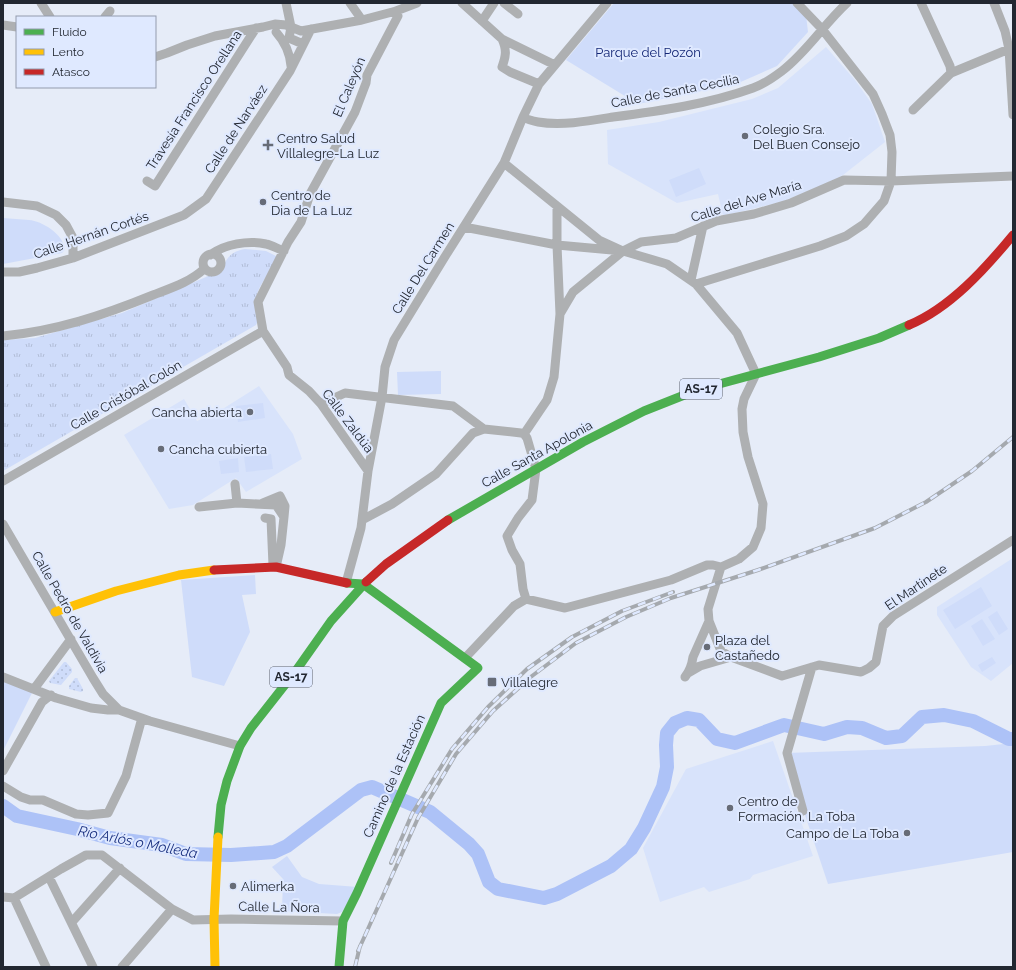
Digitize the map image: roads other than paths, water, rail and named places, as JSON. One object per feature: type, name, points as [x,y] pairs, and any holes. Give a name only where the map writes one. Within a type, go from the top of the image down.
[{"type":"main road","name":"Calle Santa Apolonia","points":[[214,919],[217,840],[221,805],[227,781],[240,746],[251,728],[295,672],[331,621],[363,584],[386,564],[456,514],[583,442],[644,411],[697,390],[819,357],[878,338],[914,323],[944,304],[967,285],[992,260],[1013,235]]},
{"type":"main road","points":[[55,612],[116,591],[179,575],[222,569],[275,567],[346,582],[363,584],[465,658]]},
{"type":"main road","name":"Camino de la Estación","points":[[343,921],[358,893],[441,703],[478,668],[465,658]]},
{"type":"main road","name":"AS-17","points":[[214,919],[216,967]]},
{"type":"main road","points":[[339,967],[343,921]]},
{"type":"street","points":[[41,3],[45,15]]},
{"type":"street","points":[[281,3],[289,26]]},
{"type":"street","points":[[286,3],[289,38]]},
{"type":"street","points":[[350,3],[362,20]]},
{"type":"street","points":[[156,57],[208,38],[259,27],[275,24],[289,26],[301,31],[362,20],[396,11],[417,3]]},
{"type":"street","points":[[462,3],[502,39],[555,64]]},
{"type":"street","points":[[482,21],[494,3]]},
{"type":"street","points":[[504,3],[518,14]]},
{"type":"street","name":"Calle Del Carmen","points":[[346,582],[362,520],[368,471],[382,397],[385,367],[394,340],[504,163],[523,117],[539,84],[607,3]]},
{"type":"street","points":[[694,282],[820,246],[846,236],[864,224],[884,201],[891,181],[892,152],[890,135],[882,114],[873,94],[822,29],[797,3]]},
{"type":"street","name":"Calle de Santa Cecilia","points":[[523,117],[530,121],[573,123],[650,112],[723,98],[755,88],[782,71],[812,42],[834,14],[847,3]]},
{"type":"street","points":[[921,3],[950,66],[951,73]]},
{"type":"street","points":[[994,3],[1005,31],[1009,50],[1013,115]]},
{"type":"street","name":"El Caleyón","points":[[262,331],[258,302],[284,251],[301,222],[310,194],[355,112],[366,83],[367,75],[398,16],[396,11]]},
{"type":"street","points":[[259,27],[276,32],[303,44]]},
{"type":"street","name":"Travesía Francisco Orellana","points":[[151,184],[259,27]]},
{"type":"street","name":"Calle de Narváez","points":[[164,223],[184,215],[206,199],[291,66],[311,29]]},
{"type":"street","points":[[276,32],[282,38],[288,51],[291,66]]},
{"type":"street","points":[[502,39],[506,47],[502,67],[510,72],[539,84]]},
{"type":"street","points":[[913,110],[951,73],[1009,50]]},
{"type":"street","points":[[465,658],[514,606],[526,599],[565,608],[672,580],[707,565],[713,564],[721,567],[739,559],[753,547],[761,528],[763,504],[748,458],[743,432],[742,409],[744,400],[756,374],[737,333],[694,282],[667,264],[624,251],[599,240],[504,163]]},
{"type":"street","name":"Calle del Ave María","points":[[560,314],[573,292],[624,251],[640,242],[676,238],[716,221],[754,214],[791,203],[844,180],[891,181],[1013,176]]},
{"type":"street","points":[[3,202],[37,206],[56,215],[66,225],[77,243],[91,251]]},
{"type":"street","points":[[524,434],[547,400],[554,377],[560,314],[557,207]]},
{"type":"street","name":"Calle Hernán Cortés","points":[[3,272],[18,272],[73,258],[164,223]]},
{"type":"street","points":[[694,282],[703,226]]},
{"type":"street","points":[[464,227],[557,245],[624,251]]},
{"type":"street","points":[[73,238],[73,258]]},
{"type":"street","points":[[204,269],[204,258],[217,250],[237,244],[266,244],[284,251]]},
{"type":"street","points":[[219,258],[229,246]]},
{"type":"street","points":[[204,269],[210,272],[218,270],[221,263],[216,255],[210,255]]},
{"type":"street","points":[[3,336],[69,325],[105,313],[192,279],[204,269]]},
{"type":"street","name":"Calle Zaldúa","points":[[262,331],[287,367],[289,375],[309,391],[321,404],[368,471]]},
{"type":"street","name":"Calle Cristóbal Colón","points":[[3,481],[262,331]]},
{"type":"street","points":[[321,404],[345,393],[453,406],[484,429]]},
{"type":"street","points":[[362,520],[392,504],[436,474],[473,433],[484,429],[524,434],[527,438],[536,469],[532,500],[518,518],[507,536],[512,550],[520,564],[523,589],[526,599]]},
{"type":"street","points":[[235,484],[237,503]]},
{"type":"street","points":[[199,507],[237,503],[276,505],[284,516],[281,546],[275,567]]},
{"type":"street","points":[[265,518],[271,519],[275,567]]},
{"type":"street","name":"Calle Pedro de Valdivia","points":[[3,524],[103,694],[119,710]]},
{"type":"street","name":"El Martinete","points":[[721,567],[708,609],[710,621],[722,651],[732,657],[782,676],[819,665],[861,672],[876,662],[883,626],[893,616],[1013,540]]},
{"type":"street","points":[[710,621],[686,675],[700,666],[732,657]]},
{"type":"street","points":[[34,688],[71,639]]},
{"type":"street","points":[[803,811],[787,753],[812,667]]},
{"type":"street","points":[[3,677],[50,695],[91,708],[119,710],[240,746]]},
{"type":"street","points":[[91,708],[103,694]]},
{"type":"street","points":[[3,771],[42,702],[50,695]]},
{"type":"street","points":[[3,786],[21,797],[30,800],[42,800],[76,814],[88,815],[108,813],[126,776],[142,718]]},
{"type":"street","name":"Calle La Ñora","points":[[14,898],[86,855],[102,855],[172,909],[193,920],[343,921]]},
{"type":"street","points":[[72,922],[120,868]]},
{"type":"street","points":[[49,877],[93,967]]},
{"type":"street","points":[[3,898],[14,898],[46,967]]},
{"type":"street","points":[[122,967],[172,909]]},
{"type":"waterway","name":"Río Arlós o Molleda","points":[[3,806],[17,816],[110,838],[162,845],[186,854],[231,855],[274,852],[287,846],[361,790],[372,787],[430,812],[469,844],[478,854],[489,882],[498,889],[544,898],[557,894],[611,866],[631,849],[644,828],[663,787],[667,767],[667,733],[675,723],[687,718],[699,720],[717,739],[735,743],[784,725],[824,734],[847,727],[862,728],[886,738],[902,736],[922,717],[944,715],[973,721],[1009,739],[1013,739]]},
{"type":"railway","points":[[358,951],[418,818],[456,754],[493,711],[532,676],[576,643],[626,617],[671,598],[758,570],[875,528],[926,502],[972,471],[1013,437]]},
{"type":"railway","points":[[391,863],[412,814],[452,749],[488,707],[527,669],[572,637],[622,611],[673,592]]},
{"type":"railway","points":[[355,967],[360,946]]},
{"type":"place","name":"Colegio Sra. Del Buen Consejo","points":[[745,136]]},
{"type":"place","name":"Centro Salud Villalegre-La Luz","points":[[268,145]]},
{"type":"place","name":"Centro de Dia de La Luz","points":[[263,202]]},
{"type":"place","name":"Cancha abierta","points":[[250,412]]},
{"type":"place","name":"Cancha cubierta","points":[[161,449]]},
{"type":"place","name":"Plaza del Castañedo","points":[[707,647]]},
{"type":"place","name":"Villalegre","points":[[492,682]]},
{"type":"place","name":"Centro de Formación, La Toba","points":[[730,808]]},
{"type":"place","name":"Campo de La Toba","points":[[907,833]]},
{"type":"place","name":"Alimerka","points":[[233,886]]},
{"type":"park label","name":"Parque del Pozón","points":[[648,52]]}]
